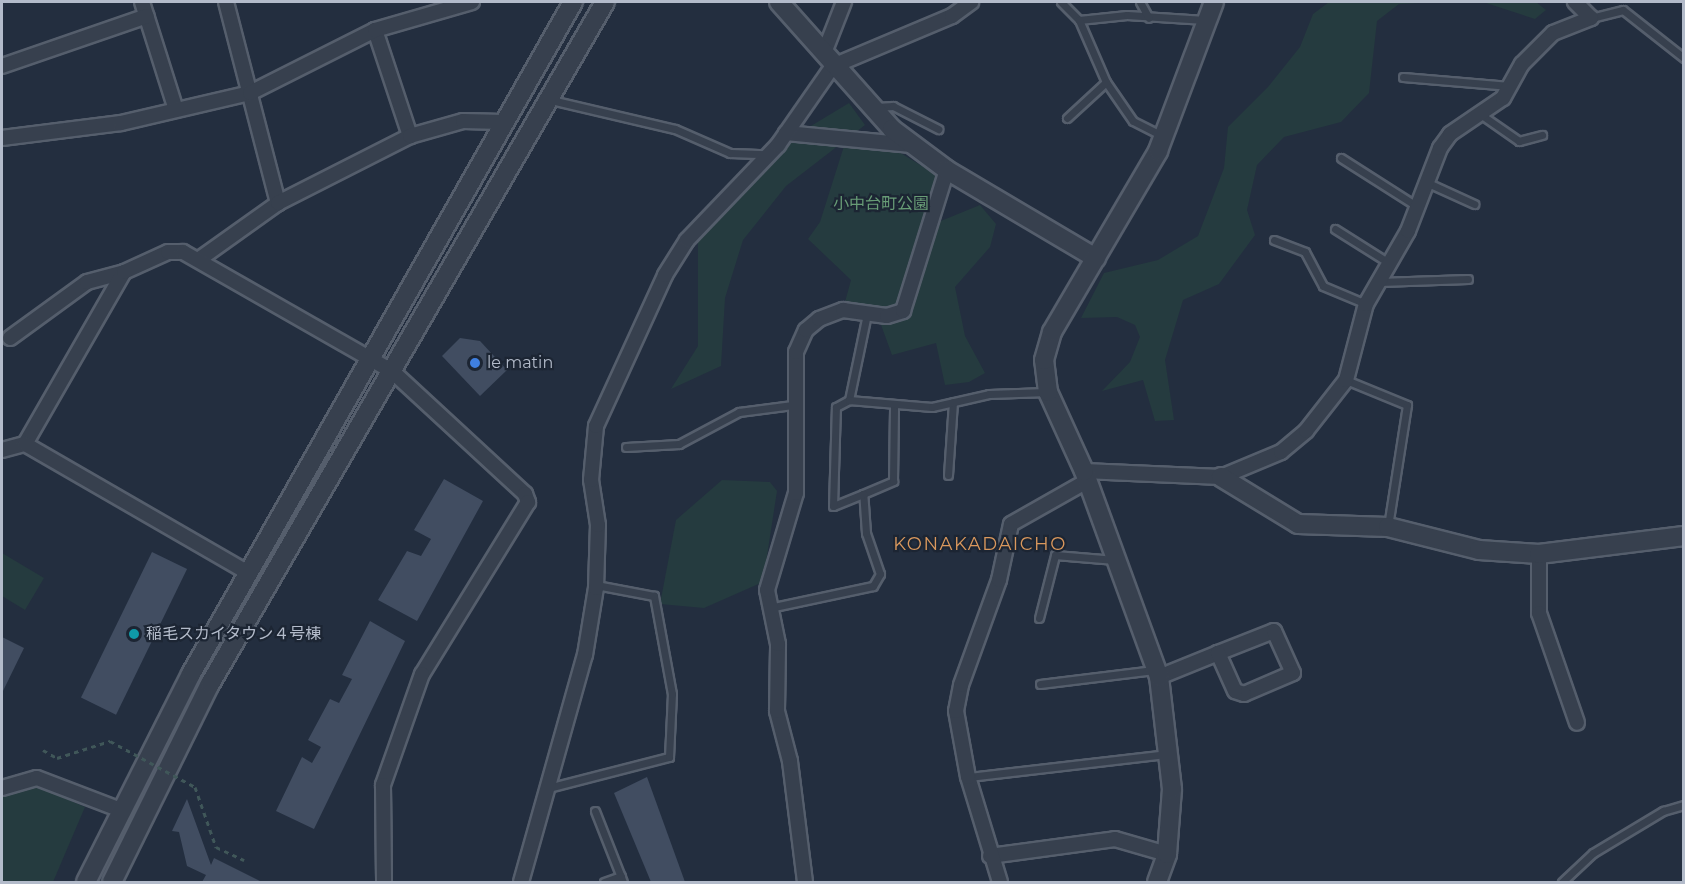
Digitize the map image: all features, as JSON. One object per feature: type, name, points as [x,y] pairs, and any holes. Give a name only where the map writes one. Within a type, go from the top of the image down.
[{"type":"street","points":[[142,2],[177,110]]},
{"type":"street","points":[[226,2],[278,203]]},
{"type":"street","points":[[2,138],[121,123],[250,93],[375,30],[472,2]]},
{"type":"street","points":[[86,882],[118,809],[248,573],[573,2]]},
{"type":"street","points":[[112,882],[210,684],[393,372],[605,2]]},
{"type":"street","points":[[779,2],[871,108],[911,145],[947,170],[1096,258]]},
{"type":"street","points":[[521,882],[585,655],[596,585],[592,452],[604,403],[664,275],[687,240],[770,154],[786,133],[828,60],[844,2]]},
{"type":"street","points":[[828,60],[952,16],[971,2]]},
{"type":"street","points":[[1157,882],[1167,854],[1172,789],[1157,673],[1086,476],[1048,392],[1044,360],[1052,332],[1163,137],[1205,20],[1214,2]]},
{"type":"street","points":[[1000,882],[990,856],[968,777],[956,711],[1011,524],[1086,476],[1221,477],[1281,452],[1325,411],[1346,380],[1366,304],[1418,207],[1450,134],[1483,116],[1553,33],[1591,18],[1575,2]]},
{"type":"street","points":[[2,66],[147,16]]},
{"type":"street","points":[[375,30],[410,136]]},
{"type":"street","points":[[201,258],[278,203],[410,136],[464,121],[503,122]]},
{"type":"street","points":[[786,133],[911,145]]},
{"type":"street","points":[[805,882],[790,761],[777,711],[774,607],[767,590],[796,493],[793,405],[796,352],[806,330],[843,310],[867,314],[903,311],[947,170]]},
{"type":"street","points":[[10,338],[87,282],[124,272],[168,252],[201,258],[393,372],[528,502],[422,674],[383,785],[384,882]]},
{"type":"street","points":[[25,444],[124,272]]},
{"type":"street","points":[[2,450],[25,444],[248,573]]},
{"type":"street","points":[[1221,477],[1298,524],[1388,526],[1479,550],[1539,554],[1683,536]]},
{"type":"street","points":[[1539,554],[1539,613],[1577,723]]},
{"type":"street","points":[[1157,673],[1274,631],[1293,673],[1244,694],[1235,691],[1218,653]]},
{"type":"street","points":[[2,788],[37,777],[118,809]]},
{"type":"street","points":[[990,856],[1115,839],[1167,854]]},
{"type":"lane","points":[[1061,2],[1079,20],[1106,82],[1133,121],[1163,137]]},
{"type":"lane","points":[[1140,2],[1149,18]]},
{"type":"lane","points":[[1591,18],[1623,10],[1683,58]]},
{"type":"lane","points":[[1079,20],[1149,18],[1205,20]]},
{"type":"lane","points":[[1404,77],[1510,86]]},
{"type":"lane","points":[[1067,118],[1106,82]]},
{"type":"lane","points":[[549,100],[675,129],[730,153],[770,154]]},
{"type":"lane","points":[[871,108],[893,106],[938,129]]},
{"type":"lane","points":[[1483,116],[1519,141],[1542,135]]},
{"type":"lane","points":[[1341,159],[1418,207]]},
{"type":"lane","points":[[1428,183],[1474,204]]},
{"type":"lane","points":[[1335,229],[1389,263]]},
{"type":"lane","points":[[1274,240],[1305,252],[1323,286],[1366,304]]},
{"type":"lane","points":[[1376,282],[1468,279]]},
{"type":"lane","points":[[849,400],[867,314]]},
{"type":"lane","points":[[1346,380],[1407,405],[1388,526]]},
{"type":"lane","points":[[894,405],[892,482],[833,506],[837,407],[849,400],[894,405],[953,402],[989,394],[1048,392]]},
{"type":"lane","points":[[948,475],[953,402]]},
{"type":"lane","points":[[627,447],[679,444],[739,412],[793,405]]},
{"type":"lane","points":[[774,607],[873,586],[880,574],[866,533],[863,494]]},
{"type":"lane","points":[[1039,618],[1055,555],[1115,561]]},
{"type":"lane","points":[[548,788],[669,757],[672,694],[654,596],[596,585]]},
{"type":"lane","points":[[1040,684],[1157,673]]},
{"type":"lane","points":[[968,777],[1167,753]]},
{"type":"lane","points":[[1563,882],[1593,853],[1663,811],[1683,805]]},
{"type":"lane","points":[[595,811],[622,879],[604,882]]},
{"type":"path","points":[[43,750],[57,758],[110,741],[186,782],[195,787],[216,847],[244,860]]},
{"type":"green space","points":[[1329,2],[1441,2],[1399,4],[1377,21],[1369,93],[1341,122],[1284,137],[1257,165],[1247,210],[1255,235],[1219,284],[1183,300],[1165,360],[1174,420],[1155,421],[1143,380],[1102,391],[1130,362],[1140,337],[1135,325],[1117,317],[1081,318],[1104,273],[1158,260],[1198,236],[1224,168],[1228,127],[1268,87],[1300,47],[1313,14]]},
{"type":"green space","points":[[1483,2],[1536,2],[1546,10],[1535,19]]},
{"type":"green space","points":[[849,103],[865,125],[786,186],[743,240],[725,298],[721,366],[671,389],[698,346],[698,242],[791,138]]},
{"type":"green space","name":"小中台町公園","points":[[844,146],[894,149],[940,177],[931,225],[980,205],[996,224],[990,247],[955,287],[965,336],[985,373],[969,382],[945,385],[936,343],[892,355],[876,311],[845,302],[851,280],[808,239],[820,222]]},
{"type":"green space","points":[[722,480],[770,482],[777,491],[763,582],[704,608],[660,604],[676,520]]},
{"type":"green space","points":[[2,553],[44,578],[25,610],[2,596]]},
{"type":"green space","points":[[39,787],[85,807],[53,882],[2,882],[2,797]]},
{"type":"building","name":"le matin","points":[[460,338],[480,341],[507,370],[480,396],[442,356]]},
{"type":"building","points":[[444,479],[483,501],[417,621],[378,600],[407,551],[421,556],[431,539],[414,530]]},
{"type":"building","name":"稲毛スカイタウン４号棟","points":[[152,552],[187,569],[116,715],[81,698]]},
{"type":"building","points":[[370,621],[405,641],[314,829],[276,811],[302,757],[312,763],[321,747],[308,740],[330,699],[339,703],[352,679],[342,675]]},
{"type":"building","points":[[2,637],[24,648],[2,693]]},
{"type":"building","points":[[647,777],[685,882],[651,882],[614,793]]},
{"type":"building","points":[[187,799],[211,865],[214,858],[262,882],[202,882],[206,875],[187,866],[179,832],[172,831]]},
{"type":"place","name":"le matin","points":[[475,363]]},
{"type":"place","name":"稲毛スカイタウン４号棟","points":[[134,634]]},
{"type":"district","name":"KONAKADAICHO","points":[[980,544]]}]
